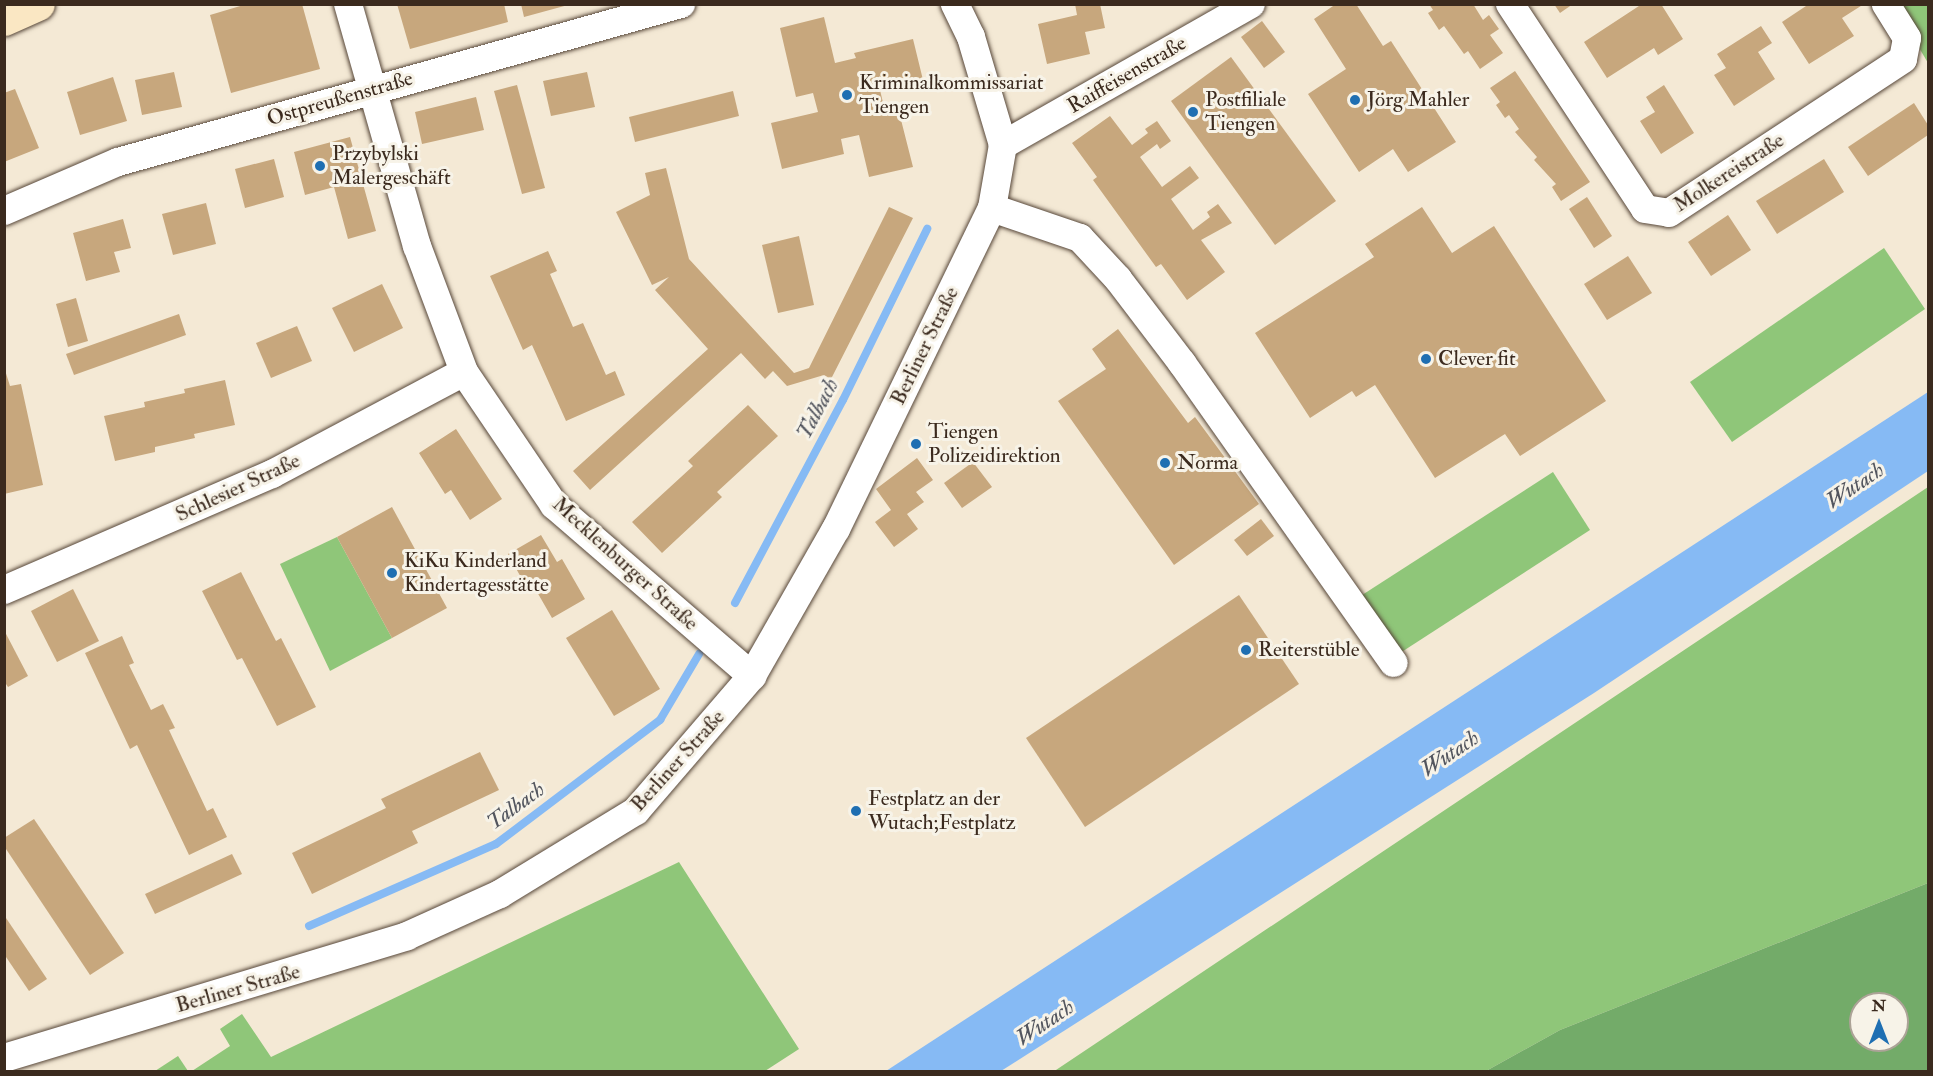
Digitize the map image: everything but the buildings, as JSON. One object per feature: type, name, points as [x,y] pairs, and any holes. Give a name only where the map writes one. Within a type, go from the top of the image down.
[{"type":"main road","points":[[4,19],[38,4]]},
{"type":"street","name":"Mecklenburger Straße","points":[[348,4],[417,246],[464,372],[554,505],[752,676]]},
{"type":"street","name":"Ostpreußenstraße","points":[[4,211],[118,162],[681,4]]},
{"type":"street","name":"Berliner Straße","points":[[4,1058],[397,939],[500,894],[636,811],[752,676],[836,529],[992,208],[1003,145],[971,37],[955,4]]},
{"type":"street","name":"Raiffeisenstraße","points":[[1003,145],[1251,4]]},
{"type":"street","name":"Molkereistraße","points":[[1510,4],[1646,209],[1669,213],[1903,59],[1907,38],[1886,4]]},
{"type":"street","points":[[992,208],[1080,238],[1118,279],[1182,363],[1394,663]]},
{"type":"street","name":"Schlesier Straße","points":[[4,590],[272,474],[464,372]]},
{"type":"green space","points":[[1894,5],[1928,5],[1928,63]]},
{"type":"green space","points":[[1884,248],[1925,309],[1732,442],[1690,382]]},
{"type":"green space","points":[[1553,472],[1590,530],[1397,655],[1359,597]]},
{"type":"green space","points":[[1928,487],[1928,883],[1560,1030],[1486,1071],[1053,1072]]},
{"type":"green space","points":[[337,537],[392,638],[330,671],[280,564]]},
{"type":"green space","points":[[679,862],[799,1049],[765,1071],[192,1071],[230,1046],[220,1029],[242,1014],[271,1057]]},
{"type":"green space","points":[[1928,883],[1928,1071],[1486,1071],[1560,1030]]},
{"type":"green space","points":[[178,1056],[188,1071],[155,1071]]},
{"type":"water","name":"Wutach","points":[[1928,392],[1928,471],[1594,693],[1001,1071],[886,1071]]},
{"type":"waterway","name":"Talbach","points":[[735,603],[843,400],[927,229]]},
{"type":"waterway","name":"Talbach","points":[[309,926],[496,844],[660,720],[699,654]]},
{"type":"place","name":"Kriminalkommissariat Tiengen","points":[[847,95]]},
{"type":"place","name":"Jörg Mahler","points":[[1355,100]]},
{"type":"place","name":"Postfiliale Tiengen","points":[[1193,112]]},
{"type":"place","name":"Przybylski Malergeschäft","points":[[320,166]]},
{"type":"place","name":"Clever fit","points":[[1426,359]]},
{"type":"place","name":"Tiengen Polizeidirektion","points":[[916,444]]},
{"type":"place","name":"Norma","points":[[1165,463]]},
{"type":"place","name":"KiKu Kinderland Kindertagesstätte","points":[[392,573]]},
{"type":"place","name":"Reiterstüble","points":[[1246,650]]},
{"type":"place","name":"Festplatz an der Wutach;Festplatz","points":[[856,811]]}]
